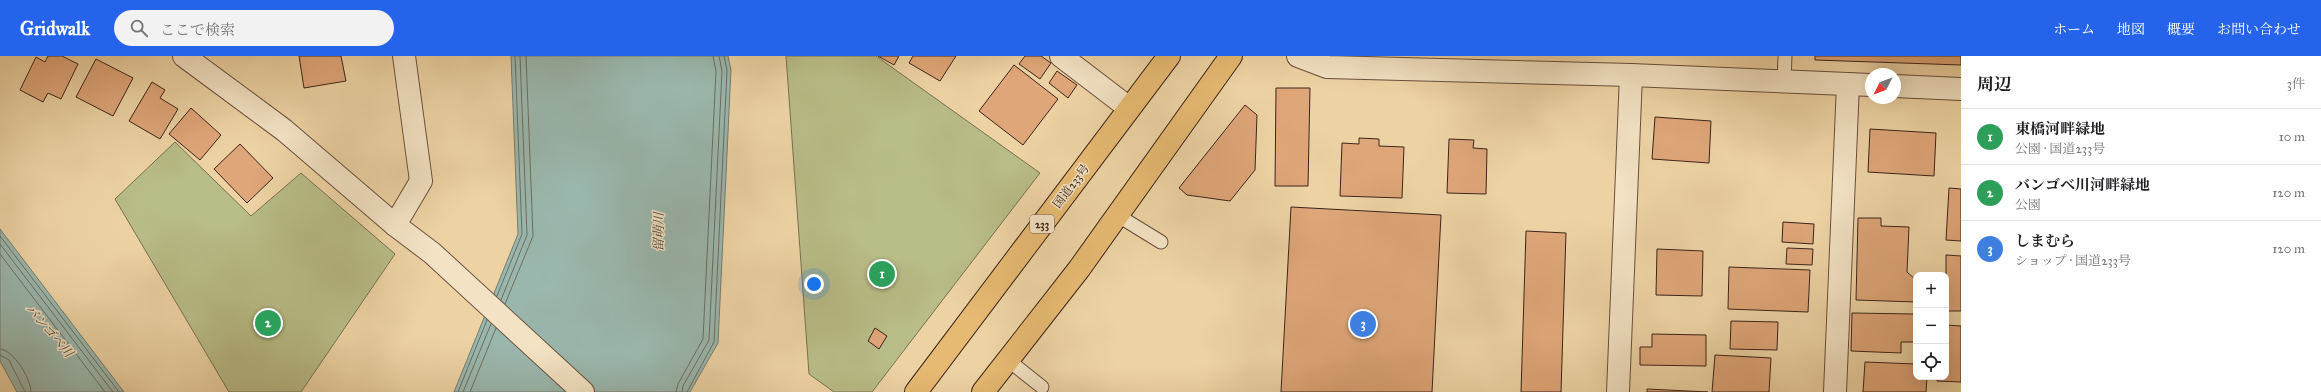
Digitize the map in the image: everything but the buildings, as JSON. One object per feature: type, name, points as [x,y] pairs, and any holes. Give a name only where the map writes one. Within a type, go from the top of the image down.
[{"type":"highway","name":"国道233号","points":[[916,392],[1169,56]]},
{"type":"highway","points":[[983,392],[1079,269],[1231,56]]},
{"type":"street","points":[[184,56],[284,130],[395,225],[432,253],[582,392]]},
{"type":"street","points":[[395,225],[421,181],[404,56]]},
{"type":"street","points":[[1061,56],[1129,108]]},
{"type":"street","points":[[1298,56],[1327,67],[1631,75],[1865,85]]},
{"type":"street","points":[[1618,392],[1631,75]]},
{"type":"street","points":[[1835,392],[1848,84]]},
{"type":"street","points":[[1901,86],[1961,89]]},
{"type":"lane","points":[[1784,82],[1785,56]]},
{"type":"lane","points":[[1118,215],[1161,242]]},
{"type":"lane","points":[[1008,360],[1042,387]]},
{"type":"green space","points":[[786,56],[876,56],[1040,173],[872,392],[834,392],[809,374]]},
{"type":"green space","points":[[175,142],[251,216],[301,173],[395,254],[301,392],[229,392],[115,199]]},
{"type":"water","name":"留萌川","points":[[511,56],[728,56],[731,70],[718,343],[690,392],[454,392],[518,234]]},
{"type":"water","name":"バンゴベ川","points":[[0,229],[124,392],[17,392],[0,361]]},
{"type":"place","name":"東橋河畔緑地","points":[[882,274]]},
{"type":"place","name":"バンゴベ川河畔緑地","points":[[268,323]]},
{"type":"place","name":"しまむら","points":[[1363,324]]}]
